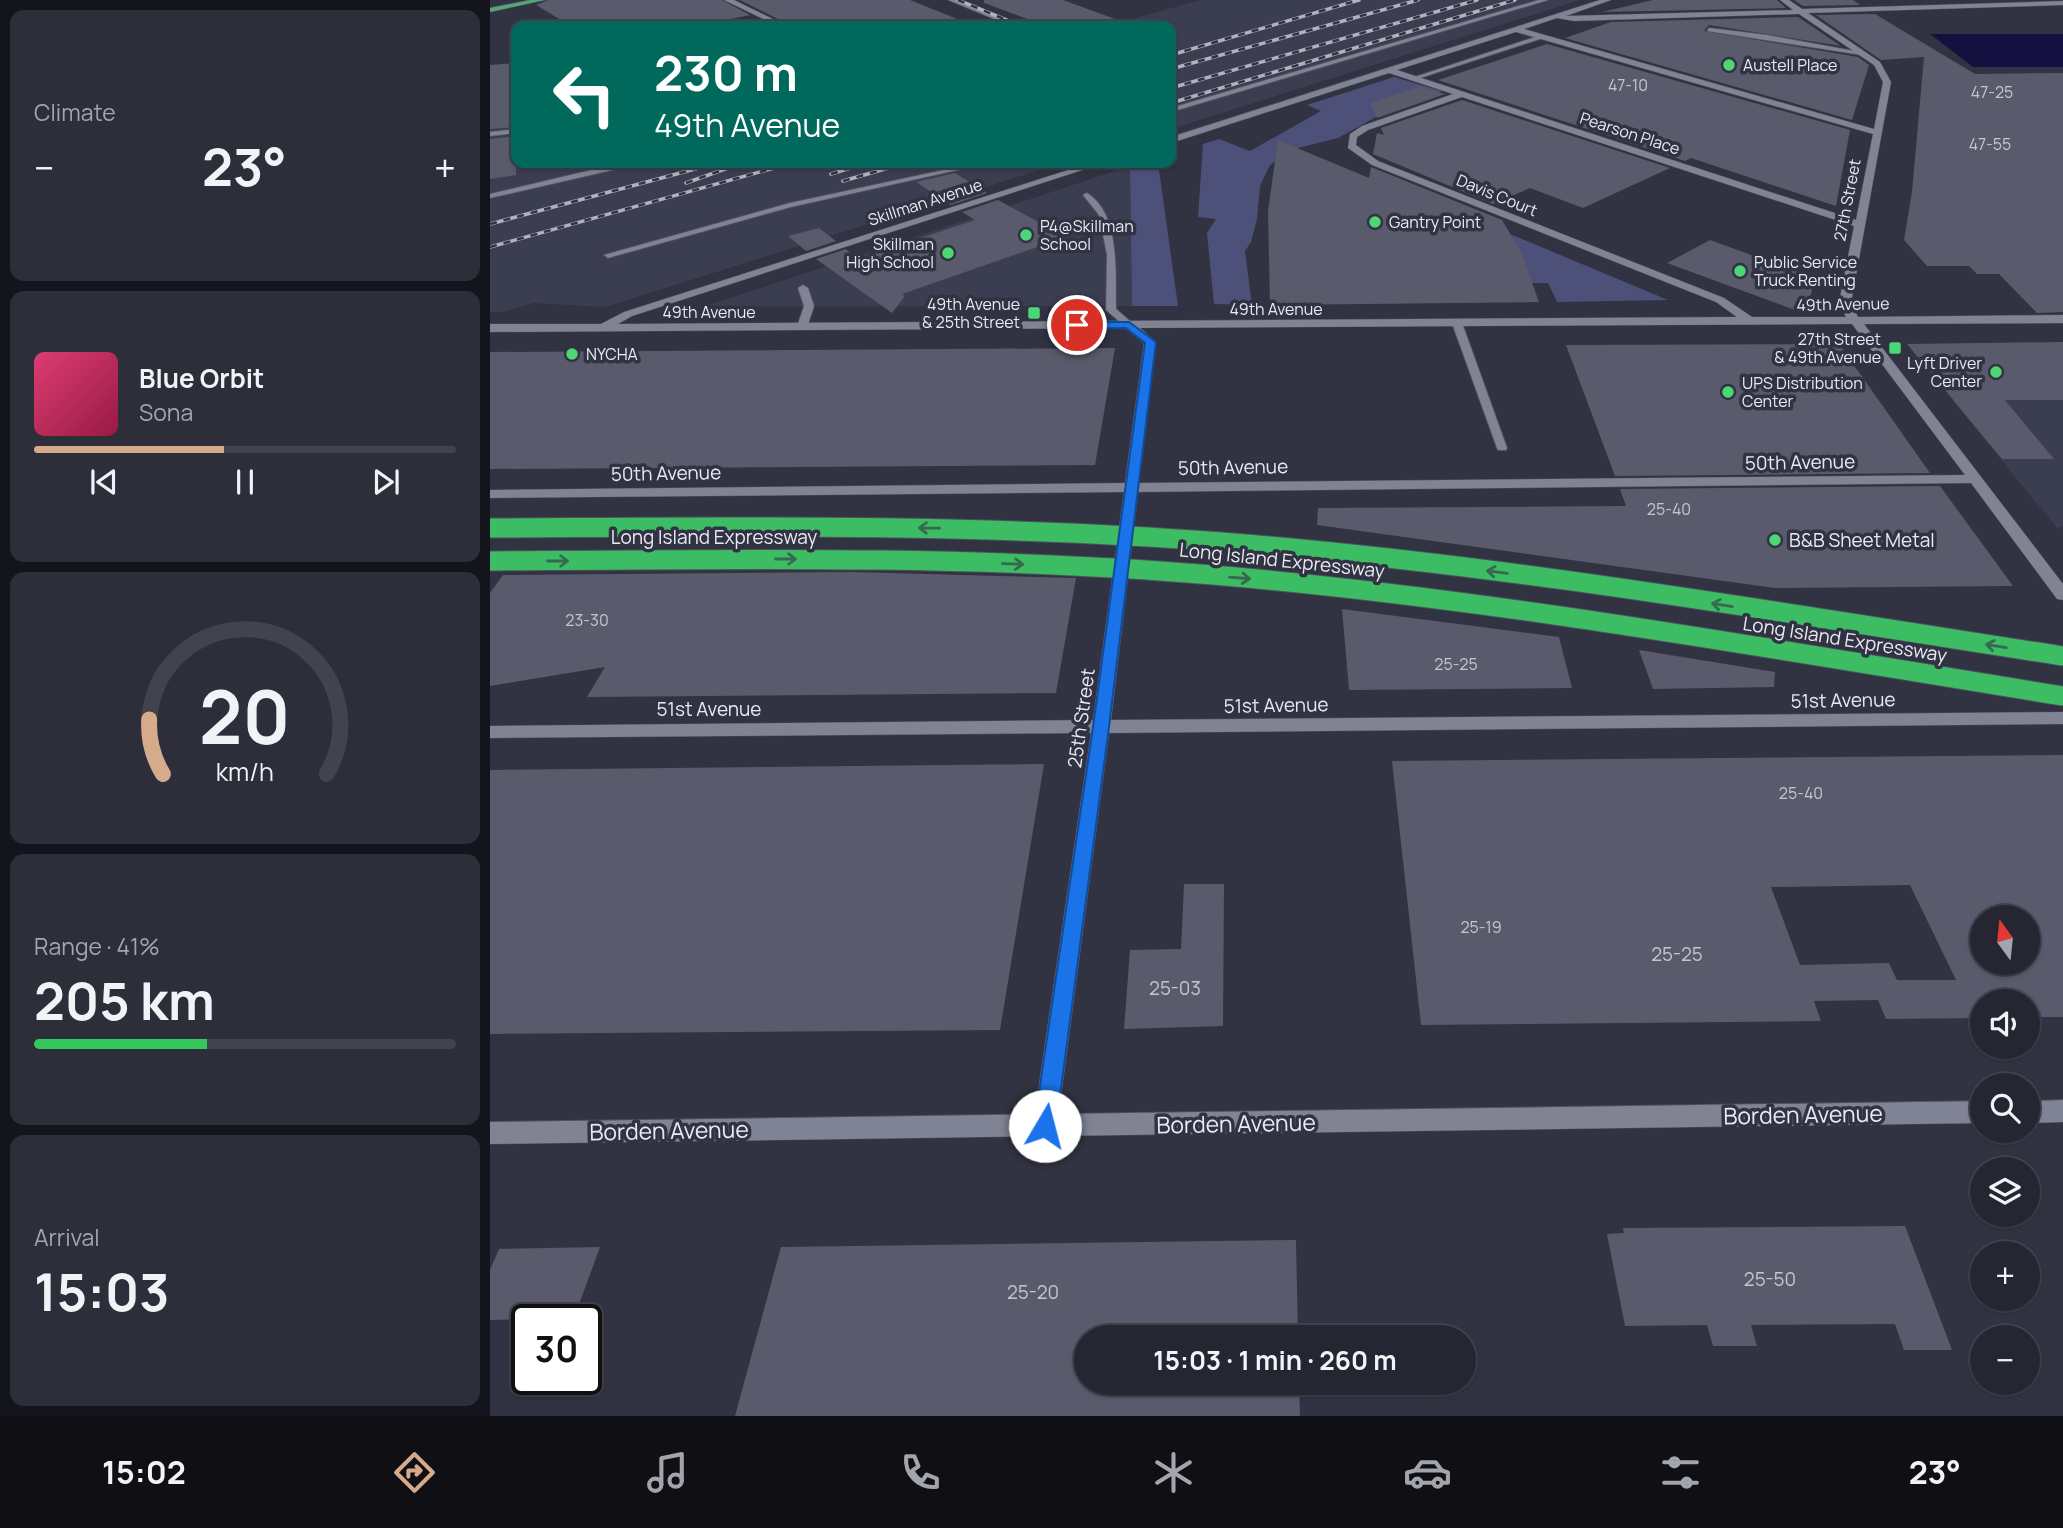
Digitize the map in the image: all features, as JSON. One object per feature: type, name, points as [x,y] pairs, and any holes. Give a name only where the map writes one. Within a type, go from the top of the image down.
[{"type":"highway","name":"Long Island Expressway","points":[[490,528],[972,528],[1222,542],[1496,571],[2063,656]]},
{"type":"highway","name":"Long Island Expressway","points":[[490,561],[903,560],[1212,575],[1499,608],[2063,696]]},
{"type":"main road","points":[[490,9],[541,0]]},
{"type":"street","points":[[727,0],[772,21]]},
{"type":"street","points":[[952,0],[1004,21]]},
{"type":"street","points":[[1176,138],[1607,0]]},
{"type":"street","name":"27th Street","points":[[1784,0],[1862,53],[1880,68],[1887,82],[1845,303],[1854,320],[2063,595]]},
{"type":"street","points":[[1954,0],[1965,6]]},
{"type":"street","points":[[1555,16],[1574,19],[2063,3]]},
{"type":"street","points":[[1515,29],[1878,133]]},
{"type":"street","name":"Pearson Place","points":[[1389,70],[1861,225]]},
{"type":"street","name":"Davis Court","points":[[1461,93],[1371,125],[1353,136],[1351,146],[1375,163],[1720,300],[1750,321]]},
{"type":"street","name":"Skillman Avenue","points":[[602,327],[628,314],[1083,168]]},
{"type":"street","name":"49th Avenue","points":[[490,328],[2063,319]]},
{"type":"street","name":"25th Street","points":[[1045,1126],[1101,727],[1150,342],[1129,325]]},
{"type":"street","name":"50th Avenue","points":[[490,494],[1976,479]]},
{"type":"street","name":"51st Avenue","points":[[490,732],[2063,718]]},
{"type":"street","points":[[2040,1112],[2063,1111]]},
{"type":"street","name":"Borden Avenue","points":[[490,1133],[1970,1112]]},
{"type":"lane","points":[[1176,109],[1545,0]]},
{"type":"lane","points":[[1709,30],[1862,53]]},
{"type":"lane","points":[[1415,78],[1541,37]]},
{"type":"lane","points":[[490,134],[511,132]]},
{"type":"lane","points":[[490,195],[617,168]]},
{"type":"lane","points":[[608,255],[790,205],[962,168]]},
{"type":"lane","points":[[1087,195],[1103,215],[1111,255],[1111,310],[1129,325]]},
{"type":"lane","points":[[802,327],[808,306],[803,288]]},
{"type":"lane","points":[[1457,323],[1502,448]]},
{"type":"shaded area","points":[[1200,0],[1580,0],[1176,127],[1176,21],[1126,21]]},
{"type":"shaded area","points":[[1930,34],[2063,34],[2063,67],[1973,67]]},
{"type":"shaded area","points":[[511,70],[511,168],[1046,168],[605,307],[534,303],[502,312],[490,312],[490,72]]},
{"type":"shaded area","points":[[1394,77],[1442,91],[1374,118],[1338,138],[1294,149],[1270,165],[1260,186],[1257,219],[1251,242],[1245,251],[1252,305],[1214,304],[1207,233],[1216,219],[1198,217],[1203,144],[1219,139],[1250,151],[1321,111],[1307,105]]},
{"type":"shaded area","name":"P4@Skillman School","points":[[1124,168],[1130,168],[1132,306],[703,307]]},
{"type":"shaded area","points":[[1130,168],[1159,168],[1178,306],[1132,306]]},
{"type":"shaded area","points":[[1510,234],[1668,300],[1557,302],[1548,283],[1532,283]]},
{"type":"shaded area","points":[[1952,400],[2063,400],[2063,526],[2058,529]]},
{"type":"building","points":[[548,0],[722,0],[750,15],[722,21],[563,21],[536,5]]},
{"type":"building","points":[[740,0],[910,0],[962,21],[786,21]]},
{"type":"building","points":[[984,0],[1063,0],[1121,21],[1033,21],[984,3]]},
{"type":"building","points":[[1653,0],[1777,0],[1786,8],[1602,12]]},
{"type":"building","points":[[1794,0],[1853,0],[1860,5],[1803,6]]},
{"type":"building","points":[[1875,14],[1975,74],[2063,73],[2063,312],[2037,313],[1999,274],[1977,274],[1969,266],[1927,266],[1904,240],[1912,192],[1924,57],[1881,60],[1816,15]]},
{"type":"building","points":[[1798,17],[1841,46],[1709,25],[1704,31],[1858,57],[1869,65],[1852,120],[1565,38],[1611,22]]},
{"type":"building","points":[[1547,44],[1850,130],[1836,206],[1691,158],[1685,161],[1438,80]]},
{"type":"building","points":[[511,63],[511,127],[490,129],[490,65]]},
{"type":"building","points":[[1420,86],[1445,94],[1377,118],[1370,103]]},
{"type":"building","points":[[1462,100],[1670,168],[1583,208],[1530,188],[1493,204],[1373,154],[1377,133],[1384,135],[1381,128]]},
{"type":"building","points":[[511,137],[511,168],[516,168],[516,175],[490,179],[490,139]]},
{"type":"building","name":"Gantry Point","points":[[1278,140],[1369,178],[1371,167],[1502,220],[1522,254],[1539,302],[1270,305],[1268,211]]},
{"type":"building","points":[[955,173],[987,193],[951,205],[916,182]]},
{"type":"building","name":"Skillman High School","points":[[998,200],[1066,237],[902,294],[905,296],[892,313],[816,259],[846,249],[857,259],[975,220],[962,212]]},
{"type":"building","points":[[819,228],[836,241],[806,251],[788,236]]},
{"type":"building","name":"Public Service Truck Renting","points":[[1710,240],[1815,278],[1806,314],[1667,263]]},
{"type":"building","name":"Lyft Driver Center","points":[[2063,342],[2063,400],[2005,400],[2054,459],[2002,459],[1907,344]]},
{"type":"building","name":"UPS Distribution Center","points":[[1839,344],[1930,473],[1615,476],[1566,345]]},
{"type":"building","points":[[1115,348],[1095,465],[490,469],[490,352]]},
{"type":"building","name":"B&B Sheet Metal","points":[[1940,486],[2013,586],[1775,588],[1317,525],[1318,508],[1626,506],[1620,489]]},
{"type":"building","points":[[852,572],[1076,578],[1056,693],[587,697],[605,667],[490,686],[490,593],[503,575]]},
{"type":"building","points":[[1342,609],[1559,637],[1572,688],[1349,690]]},
{"type":"building","points":[[1639,650],[1775,672],[1774,687],[1653,689]]},
{"type":"building","points":[[2063,755],[2063,1017],[2040,1017],[2040,989],[1970,989],[1970,1018],[1886,1019],[1878,1000],[1814,1001],[1821,1021],[1421,1025],[1392,761]],"holes":[[[1910,885],[1956,980],[1897,980],[1889,963],[1800,965],[1771,887]]]},
{"type":"building","points":[[1044,764],[1000,1030],[490,1034],[490,770]]},
{"type":"building","points":[[1184,884],[1224,884],[1223,1026],[1124,1029],[1130,950],[1181,949]]},
{"type":"building","points":[[1905,1226],[1952,1350],[1904,1350],[1895,1324],[1751,1325],[1757,1346],[1713,1346],[1707,1325],[1625,1326],[1607,1234],[1624,1233],[1623,1228]]},
{"type":"building","points":[[1296,1240],[1298,1325],[1074,1325],[1074,1395],[1299,1395],[1300,1416],[735,1416],[781,1247]]},
{"type":"building","points":[[600,1247],[579,1304],[511,1304],[511,1320],[490,1320],[490,1270],[499,1249]]},
{"type":"railway","points":[[958,0],[1009,21]]},
{"type":"railway","points":[[1176,54],[1359,0]]},
{"type":"railway","points":[[1176,68],[1418,0]]},
{"type":"railway","points":[[1176,87],[1477,0]]},
{"type":"railway","points":[[1176,102],[1515,0]]},
{"type":"railway","points":[[490,224],[699,168]]},
{"type":"railway","points":[[686,183],[728,168]]},
{"type":"railway","points":[[490,247],[774,168]]},
{"type":"railway","points":[[831,174],[851,168]]},
{"type":"railway","points":[[843,181],[888,168]]},
{"type":"place","name":"Austell Place","points":[[1729,65]]},
{"type":"place","name":"Gantry Point","points":[[1375,222]]},
{"type":"place","name":"P4@Skillman School","points":[[1026,235]]},
{"type":"place","name":"Skillman High School","points":[[948,253]]},
{"type":"place","name":"Public Service Truck Renting","points":[[1740,271]]},
{"type":"place","name":"49th Avenue & 25th Street","points":[[1034,313]]},
{"type":"place","name":"27th Street & 49th Avenue","points":[[1895,348]]},
{"type":"place","name":"NYCHA","points":[[572,354]]},
{"type":"place","name":"Lyft Driver Center","points":[[1996,372]]},
{"type":"place","name":"UPS Distribution Center","points":[[1728,392]]},
{"type":"place","name":"B&B Sheet Metal","points":[[1775,540]]},
{"type":"route","points":[[1045,1126],[1101,727],[1150,342],[1129,325],[1077,325]]}]
